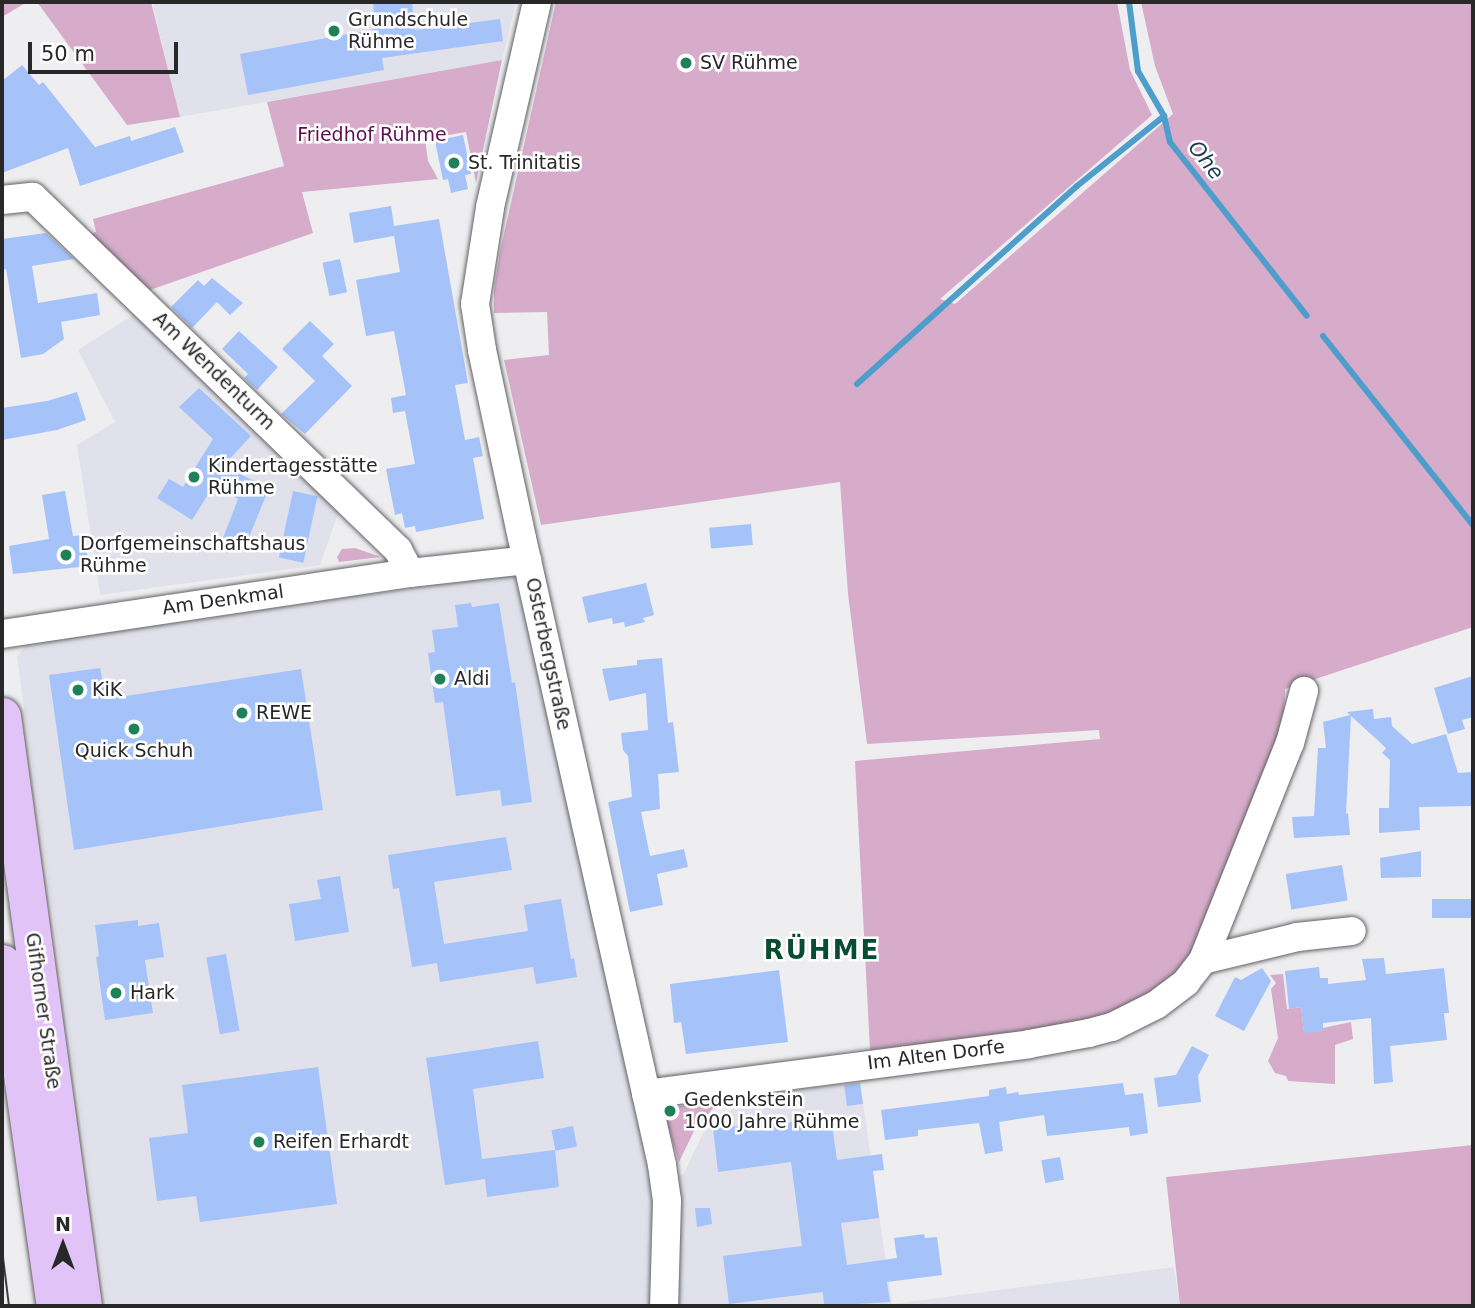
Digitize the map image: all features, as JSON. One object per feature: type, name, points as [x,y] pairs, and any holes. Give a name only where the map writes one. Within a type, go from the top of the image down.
[{"type":"main road","name":"Gifhorner Straße","points":[[2,716],[83,1306]]},
{"type":"main road","name":"Gifhorner Straße","points":[[2,963],[22,1068],[55,1306]]},
{"type":"street","name":"Osterbergstraße","points":[[537,2],[488,219],[475,304],[482,350],[667,1200],[664,1306]]},
{"type":"street","name":"Am Wendenturm","points":[[2,200],[33,197],[43,206],[398,550],[410,573]]},
{"type":"street","name":"Am Denkmal","points":[[2,634],[410,573],[527,560]]},
{"type":"street","name":"Im Alten Dorfe","points":[[646,1094],[1029,1044],[1112,1027],[1156,1005],[1186,982],[1203,960],[1290,743],[1304,691]]},
{"type":"street","points":[[1203,960],[1297,937],[1352,931]]},
{"type":"shaded area","name":"Grundschule Rühme","points":[[152,2],[516,2],[502,60],[180,117]]},
{"type":"shaded area","name":"Kindertagesstätte Rühme","points":[[136,313],[340,508],[320,565],[100,595],[77,445],[115,422],[78,350]]},
{"type":"shaded area","points":[[520,573],[635,1096],[648,1177],[683,1175],[703,1133],[749,1096],[860,1082],[892,1304],[1174,1267],[1180,1306],[107,1306],[17,657],[27,644]]},
{"type":"green space","points":[[2,2],[27,2],[2,17]]},
{"type":"green space","points":[[37,2],[151,2],[180,117],[127,125]]},
{"type":"green space","points":[[556,2],[1117,2],[1130,70],[1152,115],[940,299],[955,304],[1173,114],[1155,66],[1141,2],[1473,2],[1473,627],[1285,689],[1283,743],[1193,959],[1174,981],[1099,1022],[870,1050],[855,761],[1100,739],[1099,730],[867,744],[848,594],[840,482],[541,525],[504,360],[549,355],[547,312],[494,313],[494,289]]},
{"type":"green space","name":"Friedhof Rühme","points":[[502,60],[476,183],[466,132],[425,139],[428,161],[438,179],[302,192],[313,233],[150,290],[90,234],[96,232],[93,219],[284,166],[267,102]]},
{"type":"green space","points":[[355,548],[381,557],[339,562],[337,557],[342,549]]},
{"type":"green space","points":[[1283,974],[1287,1009],[1301,1007],[1304,1032],[1351,1022],[1353,1039],[1335,1045],[1335,1084],[1288,1081],[1286,1076],[1275,1073],[1268,1061],[1278,1038],[1271,989],[1276,983],[1270,975]]},
{"type":"green space","points":[[717,1104],[695,1129],[679,1162],[662,1107]]},
{"type":"green space","points":[[1473,1145],[1473,1306],[1180,1306],[1166,1177]]},
{"type":"building","points":[[373,2],[412,2],[415,30],[500,19],[503,41],[382,58],[384,70],[248,95],[240,54],[375,29]]},
{"type":"building","points":[[22,65],[39,85],[43,82],[95,147],[130,136],[131,141],[175,127],[184,152],[80,186],[68,148],[2,173],[2,81]]},
{"type":"building","name":"St. Trinitatis","points":[[463,135],[471,174],[465,175],[468,189],[451,193],[448,179],[443,180],[435,141]]},
{"type":"building","points":[[391,206],[394,226],[439,219],[468,383],[455,385],[465,440],[479,437],[483,456],[473,458],[484,519],[416,532],[415,526],[405,528],[402,513],[395,515],[386,469],[415,464],[405,411],[393,413],[391,398],[406,395],[394,331],[366,336],[356,280],[400,272],[394,236],[354,243],[349,213]]},
{"type":"building","points":[[46,233],[74,259],[32,266],[38,303],[97,293],[100,315],[61,322],[64,339],[43,354],[21,358],[6,269],[2,270],[2,239]]},
{"type":"building","points":[[340,259],[347,292],[329,296],[322,263]]},
{"type":"building","points":[[212,278],[243,303],[230,315],[217,302],[192,328],[171,307],[198,280],[204,286]]},
{"type":"building","points":[[310,321],[334,344],[322,356],[352,386],[305,434],[281,414],[315,381],[282,349]]},
{"type":"building","points":[[239,331],[278,367],[257,390],[244,378],[248,374],[222,349]]},
{"type":"building","points":[[199,388],[251,436],[223,466],[269,488],[245,547],[223,538],[238,499],[214,485],[192,520],[157,498],[169,479],[183,487],[213,439],[179,407]]},
{"type":"building","points":[[77,392],[86,420],[57,430],[2,440],[2,408],[47,401]]},
{"type":"building","points":[[65,491],[73,536],[84,535],[89,566],[13,574],[9,546],[49,539],[42,495]]},
{"type":"building","points":[[293,491],[317,496],[303,563],[279,558]]},
{"type":"building","points":[[751,524],[753,545],[711,549],[709,528]]},
{"type":"building","points":[[646,583],[654,615],[643,618],[645,622],[625,627],[624,622],[613,624],[612,618],[588,623],[582,597]]},
{"type":"building","points":[[471,603],[472,607],[499,603],[512,683],[515,682],[532,802],[502,806],[500,790],[456,796],[443,702],[435,703],[428,653],[435,652],[432,630],[458,627],[455,605]]},
{"type":"building","points":[[662,658],[668,723],[673,722],[679,772],[658,774],[660,809],[641,812],[650,856],[684,849],[688,867],[657,874],[663,905],[630,912],[608,802],[632,797],[628,756],[623,750],[621,733],[648,730],[646,693],[609,701],[602,669],[637,665],[637,660]]},
{"type":"building","points":[[100,668],[106,699],[301,669],[323,810],[74,850],[49,675]]},
{"type":"building","points":[[1473,676],[1473,717],[1462,720],[1465,729],[1448,734],[1434,688]]},
{"type":"building","points":[[1373,709],[1374,719],[1391,717],[1392,726],[1412,744],[1446,734],[1458,773],[1473,772],[1473,806],[1419,807],[1420,830],[1379,833],[1379,808],[1389,808],[1390,760],[1382,753],[1386,748],[1351,716],[1346,814],[1348,813],[1350,835],[1294,838],[1292,817],[1314,816],[1318,748],[1326,748],[1323,722],[1350,715],[1347,712]]},
{"type":"building","points":[[506,837],[512,870],[434,882],[444,944],[528,931],[524,905],[561,899],[571,959],[574,958],[577,977],[536,984],[533,967],[440,982],[437,963],[412,967],[399,888],[393,889],[388,855]]},
{"type":"building","points":[[1421,851],[1421,877],[1381,878],[1380,858]]},
{"type":"building","points":[[1342,865],[1348,901],[1291,909],[1286,874]]},
{"type":"building","points":[[340,876],[349,932],[295,941],[289,904],[321,899],[317,880]]},
{"type":"building","points":[[1432,899],[1473,899],[1473,918],[1432,918]]},
{"type":"building","points":[[138,920],[138,926],[159,923],[164,957],[145,960],[153,1013],[105,1020],[96,957],[99,956],[95,925]]},
{"type":"building","points":[[226,954],[240,1031],[220,1034],[206,957]]},
{"type":"building","points":[[1384,958],[1386,974],[1444,968],[1449,1013],[1444,1013],[1447,1040],[1390,1046],[1393,1082],[1374,1084],[1371,1018],[1323,1023],[1323,1031],[1304,1033],[1301,1007],[1289,1009],[1285,971],[1319,967],[1320,978],[1328,978],[1328,984],[1366,980],[1362,959]]},
{"type":"building","points":[[1262,968],[1271,981],[1244,1031],[1215,1016],[1235,977],[1241,980]]},
{"type":"building","points":[[779,970],[788,1042],[686,1054],[681,1022],[674,1023],[670,984]]},
{"type":"building","points":[[538,1041],[544,1078],[473,1089],[482,1159],[555,1150],[559,1187],[487,1197],[485,1179],[445,1185],[426,1058]]},
{"type":"building","points":[[1192,1046],[1209,1055],[1198,1076],[1201,1102],[1158,1107],[1154,1078],[1176,1075]]},
{"type":"building","name":"Reifen Erhardt","points":[[318,1067],[337,1204],[200,1222],[196,1196],[157,1201],[149,1138],[188,1133],[182,1085]]},
{"type":"building","points":[[860,1083],[863,1104],[847,1106],[844,1085]]},
{"type":"building","points":[[1123,1083],[1125,1095],[1143,1093],[1148,1133],[1130,1136],[1129,1127],[1047,1136],[1044,1115],[999,1122],[1003,1151],[985,1154],[979,1123],[918,1130],[918,1136],[885,1140],[881,1110],[989,1096],[989,1090],[1006,1087],[1007,1094],[1018,1092],[1019,1095]]},
{"type":"building","points":[[786,1120],[786,1123],[805,1120],[806,1128],[832,1125],[837,1160],[882,1154],[884,1170],[873,1171],[879,1218],[841,1223],[847,1265],[897,1258],[894,1238],[924,1234],[925,1238],[937,1237],[942,1275],[887,1282],[890,1302],[824,1306],[823,1292],[729,1304],[723,1256],[802,1246],[791,1162],[718,1172],[713,1129]]},
{"type":"building","points":[[573,1126],[577,1147],[555,1151],[551,1130]]},
{"type":"building","points":[[1060,1157],[1064,1180],[1045,1183],[1041,1160]]},
{"type":"building","points":[[695,1208],[710,1208],[712,1224],[697,1227]]},
{"type":"waterway","name":"Ohe","points":[[1129,2],[1138,71],[1164,116],[1170,142],[1307,316]]},
{"type":"waterway","points":[[857,384],[1077,186],[1164,116]]},
{"type":"waterway","name":"Ohe","points":[[1323,336],[1473,525]]},
{"type":"tram line","points":[[2,1249],[9,1306]]},
{"type":"place","name":"Grundschule Rühme","points":[[334,31]]},
{"type":"place","name":"SV Rühme","points":[[686,63]]},
{"type":"place","name":"St. Trinitatis","points":[[454,163]]},
{"type":"place","name":"Kindertagesstätte Rühme","points":[[194,477]]},
{"type":"place","name":"Dorfgemeinschaftshaus Rühme","points":[[66,555]]},
{"type":"place","name":"Aldi","points":[[440,679]]},
{"type":"place","name":"KiK","points":[[78,690]]},
{"type":"place","name":"REWE","points":[[242,713]]},
{"type":"place","name":"Quick Schuh","points":[[134,729]]},
{"type":"place","name":"Hark","points":[[116,993]]},
{"type":"place","name":"Gedenkstein 1000 Jahre Rühme","points":[[670,1111]]},
{"type":"place","name":"Reifen Erhardt","points":[[259,1142]]},
{"type":"district","name":"RÜHME","points":[[822,951]]}]
